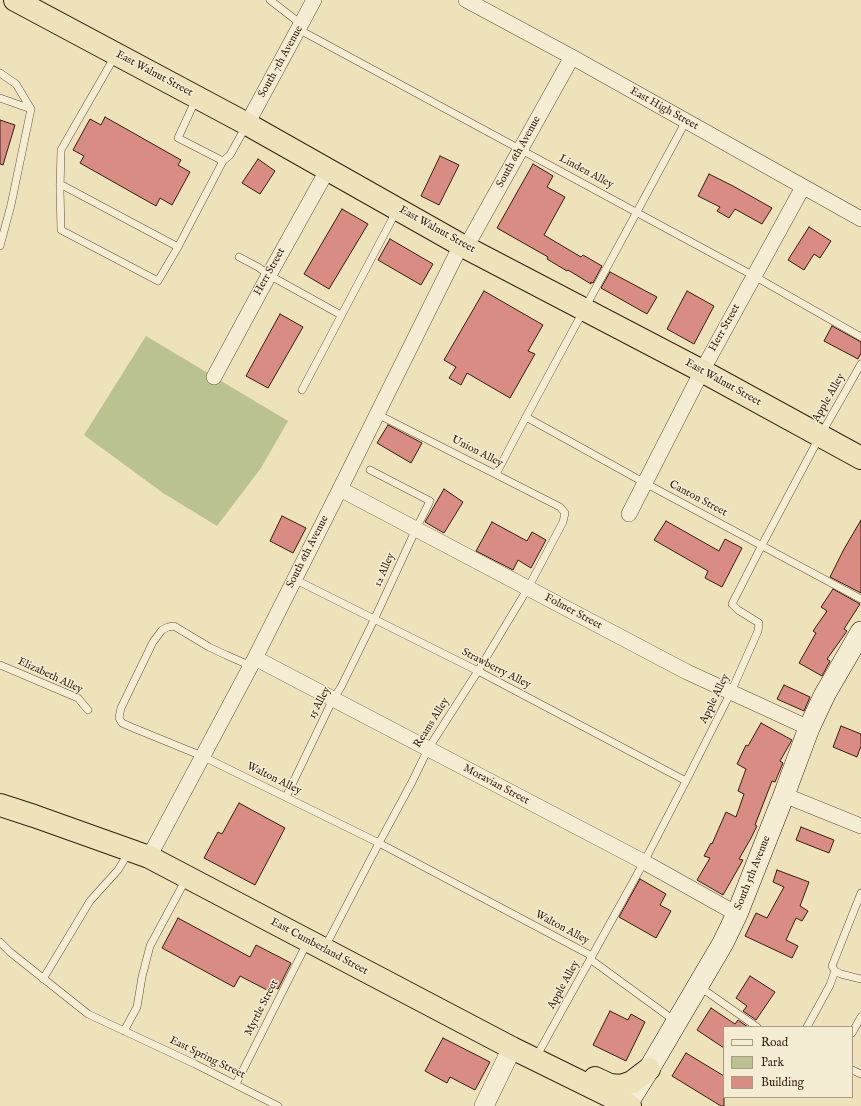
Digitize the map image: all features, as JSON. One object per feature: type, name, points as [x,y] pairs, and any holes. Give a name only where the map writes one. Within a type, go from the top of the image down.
[{"type":"highway","name":"East Walnut Street","points":[[15,0],[247,124],[464,246],[702,371],[861,458]]},
{"type":"highway","name":"East Cumberland Street","points":[[0,805],[139,854],[186,877],[512,1048],[628,1106]]},
{"type":"highway","points":[[512,1048],[522,1045],[531,1046],[610,1085],[621,1086],[632,1082],[649,1069]]},
{"type":"main road","name":"South 5th Avenue","points":[[628,1106],[723,943],[737,914],[809,728],[825,694],[861,632]]},
{"type":"street","name":"South 7th Avenue","points":[[247,124],[314,0]]},
{"type":"street","name":"East High Street","points":[[466,0],[572,57],[861,219]]},
{"type":"street","name":"South 6th Avenue","points":[[139,854],[202,756],[253,662],[377,414],[464,246],[572,57]]},
{"type":"street","name":"Herr Street","points":[[214,377],[269,274],[328,169]]},
{"type":"street","name":"Herr Street","points":[[629,514],[702,371],[803,187]]},
{"type":"street","name":"Folmer Street","points":[[340,488],[687,672],[809,728]]},
{"type":"street","name":"Moravian Street","points":[[253,662],[333,699],[644,862],[737,914]]},
{"type":"street","points":[[784,795],[861,826]]},
{"type":"street","points":[[484,1106],[512,1048]]},
{"type":"lane","name":"Linden Alley","points":[[270,0],[300,27],[520,150],[754,276],[861,337]]},
{"type":"lane","points":[[116,54],[61,150],[60,184],[62,230],[158,281],[223,160],[230,156],[247,124]]},
{"type":"lane","points":[[0,73],[16,84],[31,109],[11,206],[0,246]]},
{"type":"lane","points":[[197,97],[178,138],[223,160]]},
{"type":"lane","points":[[0,98],[31,109]]},
{"type":"lane","points":[[496,474],[686,121]]},
{"type":"lane","points":[[60,184],[178,246]]},
{"type":"lane","points":[[302,390],[398,208]]},
{"type":"lane","points":[[239,257],[258,266],[269,274],[341,315]]},
{"type":"lane","name":"Apple Alley","points":[[540,1050],[644,862],[731,692],[758,631],[759,623],[738,610],[732,604],[820,436],[861,364]]},
{"type":"lane","name":"Union Alley","points":[[377,414],[560,507],[565,513]]},
{"type":"lane","name":"Canton Street","points":[[526,416],[645,483],[861,598]]},
{"type":"lane","name":"12 Alley","points":[[370,470],[430,501],[374,620]]},
{"type":"lane","name":"Reams Alley","points":[[316,945],[379,843],[428,749],[478,671],[528,588],[563,522],[565,513]]},
{"type":"lane","name":"Strawberry Alley","points":[[294,579],[478,671],[686,781]]},
{"type":"lane","name":"15 Alley","points":[[286,797],[333,699],[341,687],[374,620]]},
{"type":"lane","name":"Walton Alley","points":[[253,662],[226,655],[209,647],[174,626],[168,627],[162,630],[153,642],[121,708],[119,718],[122,723],[202,756],[379,843],[591,958],[676,1023]]},
{"type":"lane","name":"Elizabeth Alley","points":[[0,665],[78,698],[88,710]]},
{"type":"lane","points":[[43,979],[90,901],[118,870],[139,854]]},
{"type":"lane","points":[[124,1031],[137,1007],[142,977],[150,946],[186,877]]},
{"type":"lane","points":[[861,893],[832,966],[835,971],[841,974],[861,979]]},
{"type":"lane","name":"East Spring Street","points":[[0,942],[10,952],[88,1014],[195,1064],[278,1106]]},
{"type":"lane","name":"Myrtle Street","points":[[236,1084],[316,945]]},
{"type":"lane","points":[[808,1026],[830,985],[835,971]]},
{"type":"lane","points":[[698,986],[756,1026]]},
{"type":"lane","points":[[853,1032],[861,1017]]},
{"type":"green space","points":[[146,336],[288,421],[261,468],[217,526],[163,493],[84,435]]},
{"type":"building","points":[[105,117],[181,160],[178,165],[190,172],[172,205],[160,198],[156,206],[80,163],[84,156],[73,150],[90,119],[101,125]]},
{"type":"building","points":[[0,120],[15,125],[3,165],[0,164]]},
{"type":"building","points":[[440,156],[459,165],[439,205],[421,196]]},
{"type":"building","points":[[258,159],[275,171],[260,194],[242,183]]},
{"type":"building","points":[[533,164],[553,176],[547,187],[565,197],[544,235],[581,257],[583,255],[602,266],[591,284],[497,228]]},
{"type":"building","points":[[709,174],[772,208],[762,224],[735,209],[729,218],[717,211],[720,207],[698,196]]},
{"type":"building","points":[[342,209],[368,224],[329,289],[304,274]]},
{"type":"building","points":[[809,227],[831,241],[820,258],[814,254],[804,270],[788,260]]},
{"type":"building","points":[[390,239],[433,264],[421,285],[378,260]]},
{"type":"building","points":[[610,272],[657,297],[647,314],[601,288]]},
{"type":"building","points":[[484,291],[543,325],[528,351],[535,354],[510,398],[467,373],[461,385],[449,378],[456,367],[444,360]]},
{"type":"building","points":[[687,291],[714,306],[694,344],[667,329]]},
{"type":"building","points":[[280,314],[303,327],[268,388],[246,376]]},
{"type":"building","points":[[832,326],[861,342],[861,353],[858,359],[824,341]]},
{"type":"building","points":[[388,425],[422,443],[411,463],[377,443]]},
{"type":"building","points":[[444,489],[463,502],[444,533],[425,522]]},
{"type":"building","points":[[282,516],[306,528],[293,553],[270,541]]},
{"type":"building","points":[[861,520],[861,593],[830,577]]},
{"type":"building","points":[[666,521],[719,551],[725,539],[742,548],[722,587],[705,578],[708,571],[654,540]]},
{"type":"building","points":[[492,522],[527,541],[532,532],[546,540],[531,568],[518,560],[513,570],[476,551]]},
{"type":"building","points":[[833,589],[860,604],[844,629],[847,631],[827,659],[830,661],[822,676],[799,663],[816,633],[813,631],[827,611],[821,607]]},
{"type":"building","points":[[784,685],[810,697],[804,711],[777,699]]},
{"type":"building","points":[[761,723],[792,740],[780,761],[783,763],[775,782],[772,781],[755,825],[757,826],[739,859],[743,860],[723,895],[697,880],[710,858],[704,856],[711,843],[712,844],[726,812],[736,817],[744,794],[738,791],[746,769],[737,764],[746,745],[748,746]]},
{"type":"building","points":[[841,726],[861,734],[861,746],[857,757],[833,747]]},
{"type":"building","points":[[239,803],[285,828],[255,885],[204,858],[218,832],[222,834]]},
{"type":"building","points":[[801,827],[834,840],[829,853],[796,840]]},
{"type":"building","points":[[777,870],[809,882],[800,906],[808,911],[802,921],[796,918],[786,940],[798,946],[792,958],[745,936],[756,913],[767,918],[784,887],[773,882]]},
{"type":"building","points":[[640,879],[666,894],[660,905],[671,911],[656,938],[619,917]]},
{"type":"building","points":[[178,918],[250,957],[256,945],[291,963],[278,989],[270,985],[267,990],[240,976],[234,987],[162,948]]},
{"type":"building","points":[[750,976],[775,992],[756,1020],[743,1011],[747,1006],[736,998]]},
{"type":"building","points":[[711,1008],[735,1024],[738,1020],[747,1026],[723,1026],[723,1047],[697,1030]]},
{"type":"building","points":[[610,1011],[628,1020],[631,1014],[645,1022],[626,1061],[593,1045]]},
{"type":"building","points":[[443,1038],[490,1062],[475,1090],[450,1077],[447,1083],[425,1071]]},
{"type":"building","points":[[686,1053],[723,1075],[724,1106],[721,1106],[672,1076]]}]
